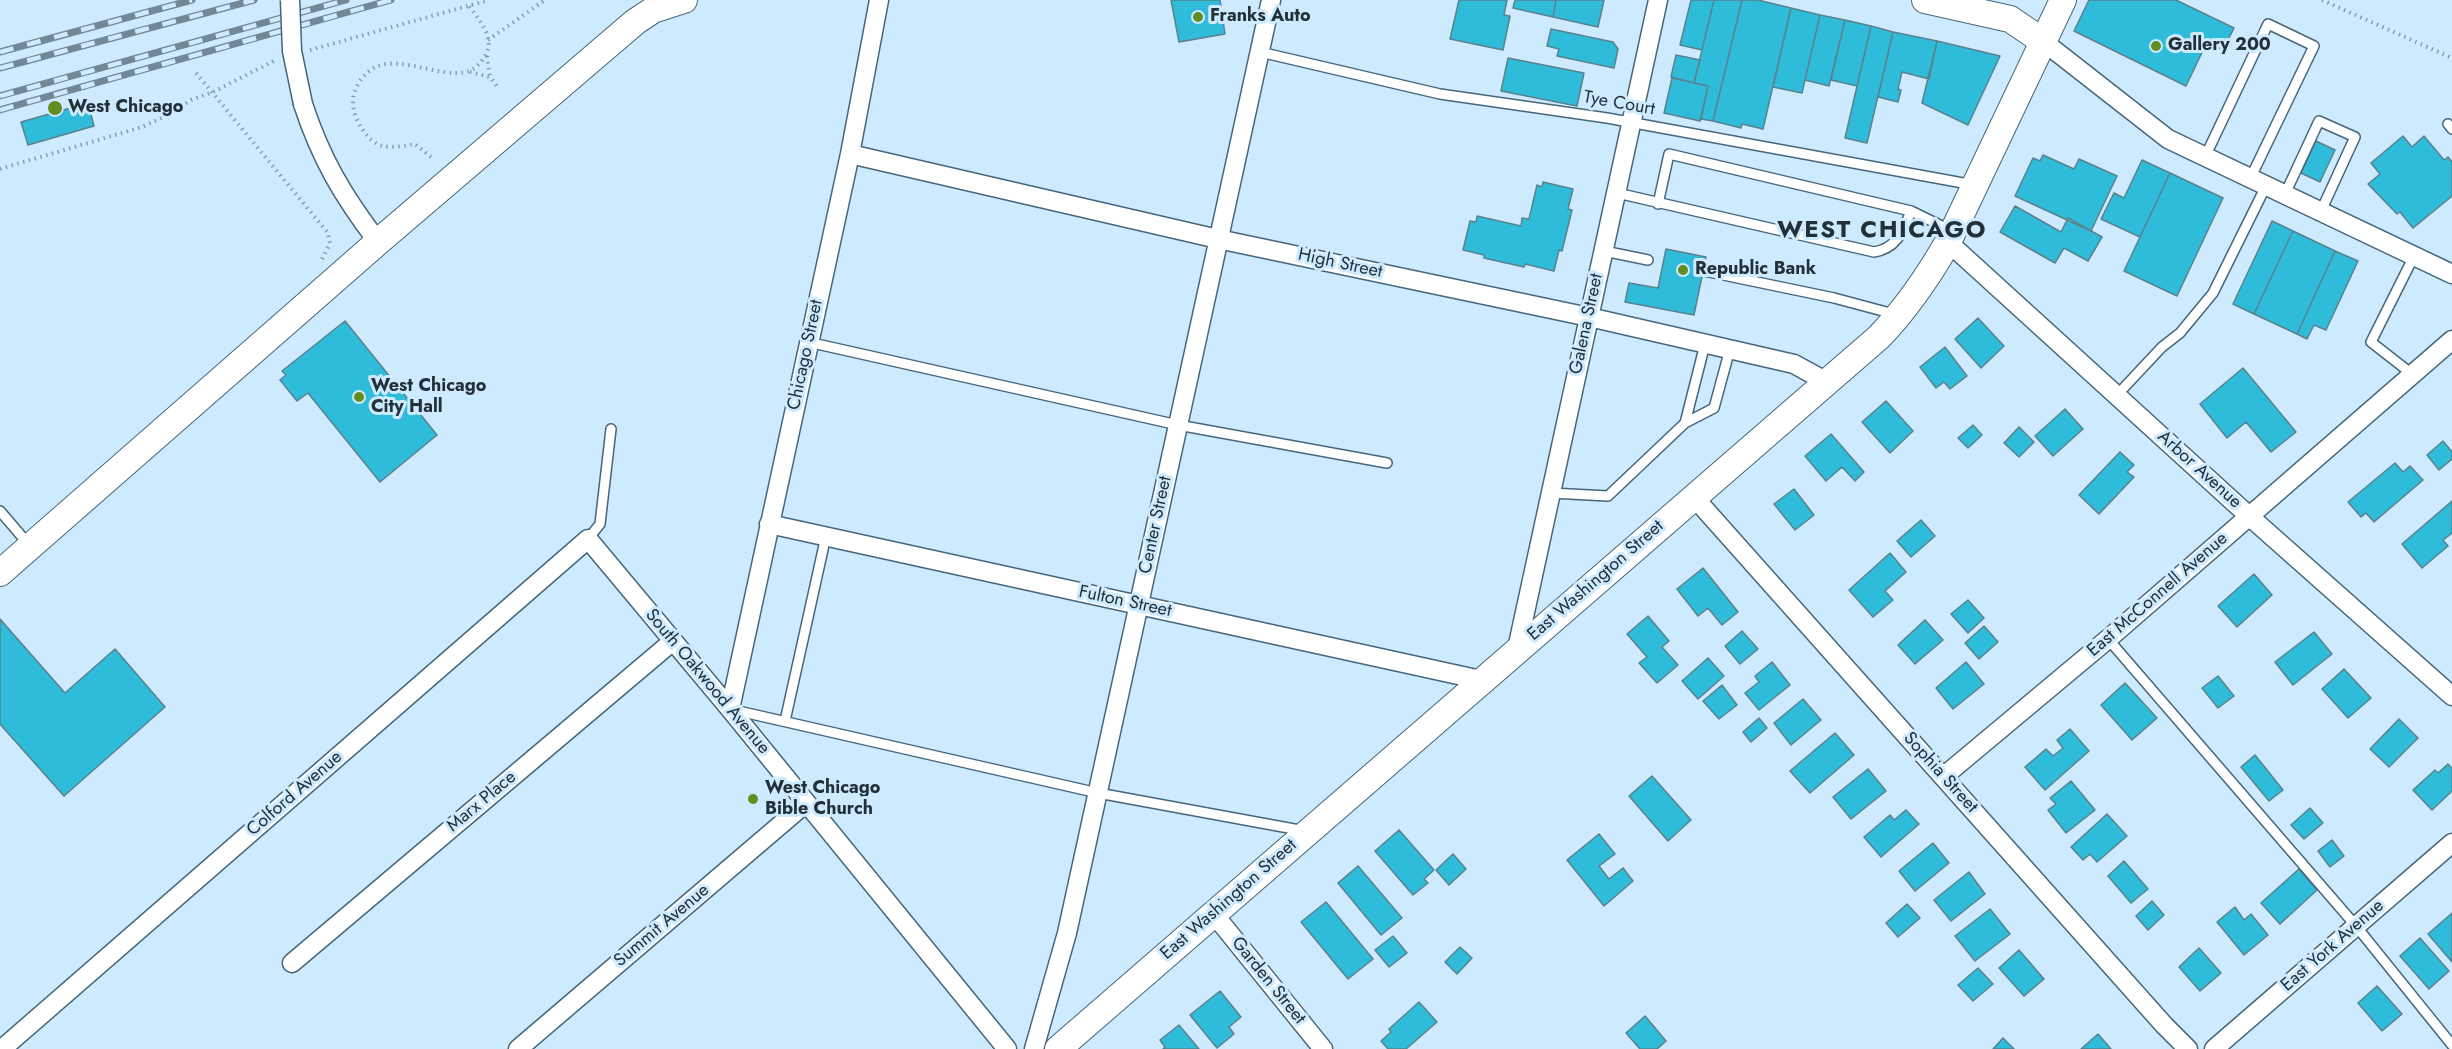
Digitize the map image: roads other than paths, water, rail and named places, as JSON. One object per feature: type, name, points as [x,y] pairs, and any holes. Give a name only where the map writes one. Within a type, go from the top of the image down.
[{"type":"main road","points":[[0,573],[378,242],[635,22],[653,10],[684,0]]},
{"type":"main road","points":[[1925,0],[2010,19],[2044,42]]},
{"type":"main road","name":"East Washington Street","points":[[1058,1049],[1879,337],[1926,280],[1951,237],[2063,0]]},
{"type":"street","points":[[290,0],[292,51],[303,104],[322,157],[336,183],[378,242]]},
{"type":"street","name":"Chicago Street","points":[[730,709],[850,154],[879,0]]},
{"type":"street","name":"Center Street","points":[[1034,1049],[1067,933],[1271,0]]},
{"type":"street","name":"Galena Street","points":[[1517,649],[1658,0]]},
{"type":"street","points":[[2044,42],[2168,140],[2452,274]]},
{"type":"street","name":"High Street","points":[[850,154],[1218,239],[1730,349],[1794,364],[1827,382]]},
{"type":"street","name":"Arbor Avenue","points":[[1951,237],[2117,395],[2249,516],[2452,696]]},
{"type":"street","name":"East McConnell Avenue","points":[[1943,777],[2108,639],[2452,340]]},
{"type":"street","name":"Sophia Street","points":[[1693,496],[2164,1025],[2188,1049]]},
{"type":"street","name":"Fulton Street","points":[[769,524],[1481,680]]},
{"type":"street","name":"South Oakwood Avenue","points":[[588,539],[730,709],[1007,1049]]},
{"type":"street","name":"Colford Avenue","points":[[2,1049],[588,539]]},
{"type":"street","name":"Marx Place","points":[[292,963],[673,641]]},
{"type":"street","name":"Summit Avenue","points":[[518,1049],[807,803]]},
{"type":"street","name":"East York Avenue","points":[[2214,1049],[2452,843]]},
{"type":"street","name":"Garden Street","points":[[1213,914],[1323,1049]]},
{"type":"lane","points":[[2117,395],[2162,347],[2180,333],[2213,293],[2313,46],[2268,24],[2205,157]]},
{"type":"lane","name":"Tye Court","points":[[1260,52],[1440,94],[1632,123],[1974,185]]},
{"type":"lane","points":[[2285,194],[2319,121],[2355,137],[2321,211]]},
{"type":"lane","points":[[1658,204],[1669,154],[1911,211],[1951,237]]},
{"type":"lane","points":[[1617,193],[1874,252],[1896,242],[1911,211]]},
{"type":"lane","points":[[1604,251],[1648,260]]},
{"type":"lane","points":[[2412,374],[2371,342],[2414,256]]},
{"type":"lane","points":[[1704,271],[1834,298],[1899,315]]},
{"type":"lane","points":[[808,342],[1178,425],[1387,463]]},
{"type":"lane","points":[[1685,423],[1705,344]]},
{"type":"lane","points":[[1551,493],[1608,496],[1685,423],[1714,408],[1730,349]]},
{"type":"lane","points":[[588,539],[600,524],[610,429]]},
{"type":"lane","points":[[0,511],[30,547]]},
{"type":"lane","points":[[785,721],[825,536]]},
{"type":"lane","points":[[2108,639],[2356,926],[2452,1045]]},
{"type":"lane","points":[[730,709],[1098,793],[1307,831]]},
{"type":"railway","points":[[0,52],[192,0]]},
{"type":"railway","points":[[0,68],[254,0]]},
{"type":"railway","points":[[0,96],[346,0]]},
{"type":"railway","points":[[0,110],[391,0]]},
{"type":"place","name":"Franks Auto","points":[[1198,17]]},
{"type":"place","name":"Gallery 200","points":[[2156,46]]},
{"type":"place","name":"West Chicago","points":[[55,108]]},
{"type":"place","name":"Republic Bank","points":[[1683,270]]},
{"type":"place","name":"West Chicago City Hall","points":[[359,397]]},
{"type":"place","name":"West Chicago Bible Church","points":[[753,799]]},
{"type":"district","name":"WEST CHICAGO","points":[[1882,231]]}]
